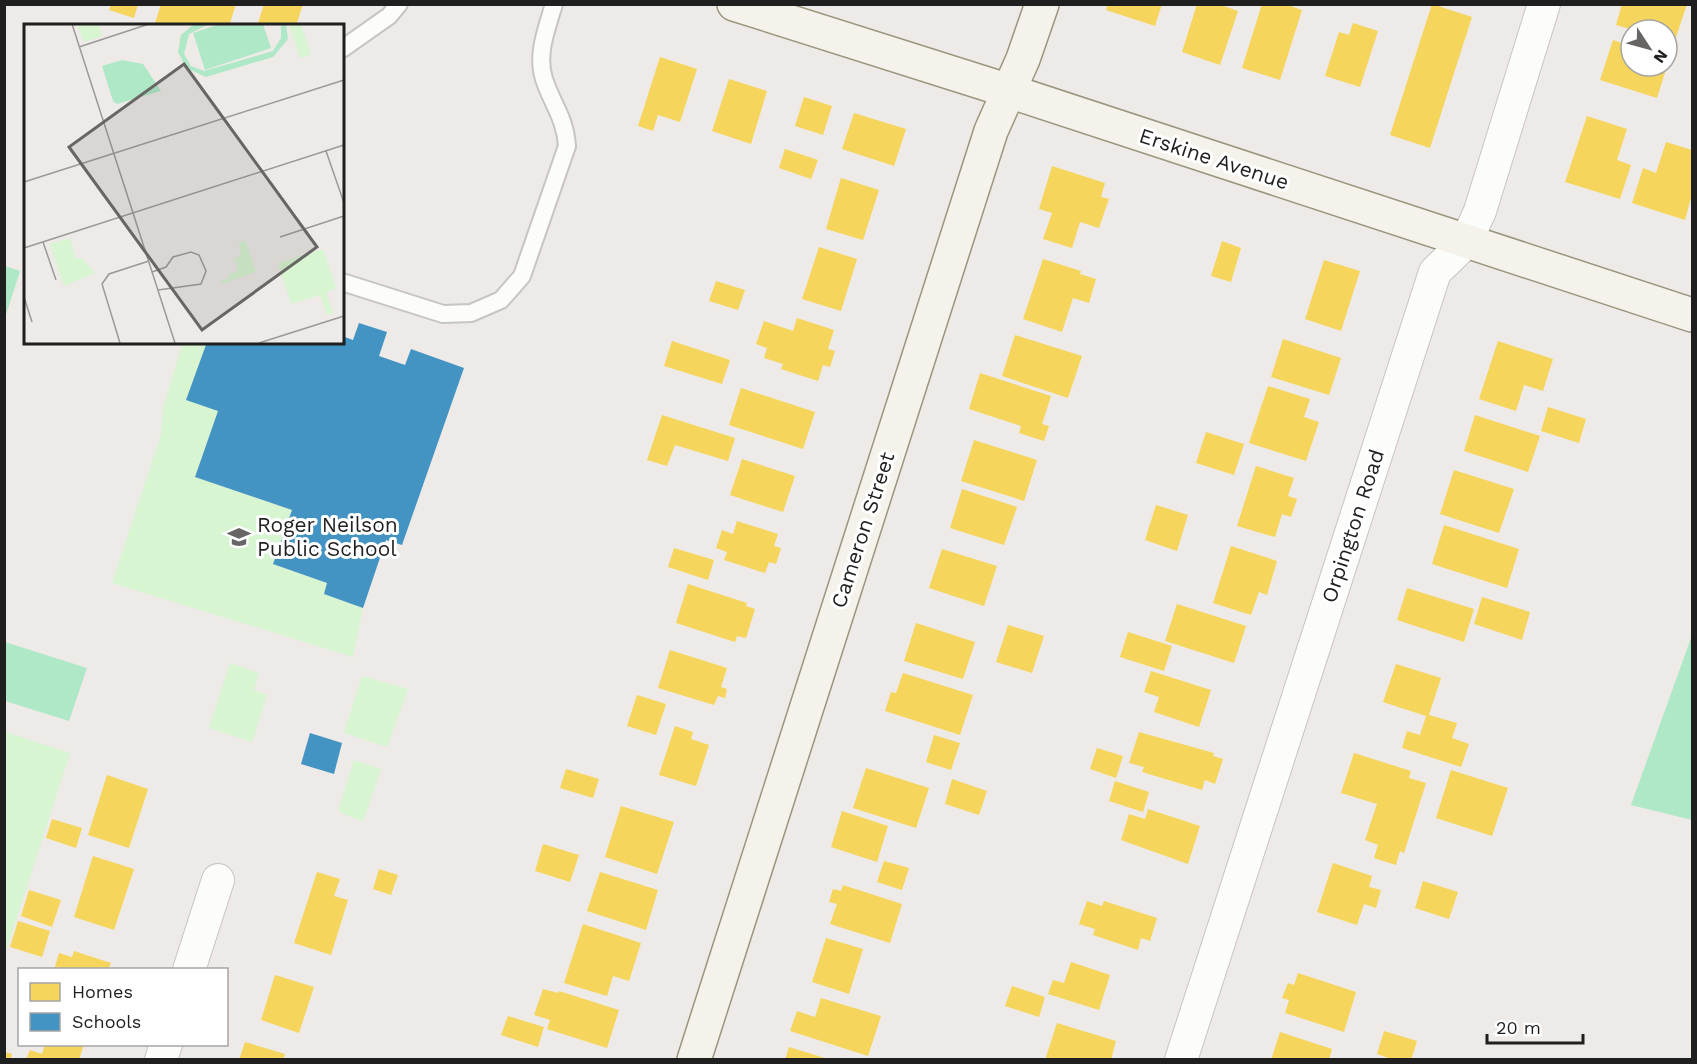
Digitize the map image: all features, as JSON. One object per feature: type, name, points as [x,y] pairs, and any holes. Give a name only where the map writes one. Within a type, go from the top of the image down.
[{"type":"street","name":"Erskine Avenue","points":[[734,4],[1009,91],[1692,315]]},
{"type":"street","name":"Cameron Street","points":[[694,1059],[991,131],[1023,59],[1042,4]]},
{"type":"street","name":"Orpington Road","points":[[1181,1059],[1435,272],[1466,242],[1480,210],[1544,4]]},
{"type":"street","points":[[189,968],[218,880]]},
{"type":"lane","points":[[344,48],[389,16],[399,4]]},
{"type":"lane","points":[[344,283],[443,314],[471,313],[501,300],[522,276],[567,146],[566,127],[544,80],[541,62],[544,39],[554,4]]},
{"type":"green space","points":[[4,266],[20,271],[5,318]]},
{"type":"green space","points":[[182,344],[206,344],[186,400],[218,411],[195,477],[292,510],[273,564],[327,583],[324,594],[363,608],[353,657],[112,583],[161,435],[163,408]]},
{"type":"green space","points":[[1692,635],[1692,820],[1631,805]]},
{"type":"green space","points":[[5,642],[87,668],[69,721],[5,701]]},
{"type":"green space","points":[[230,663],[259,673],[254,690],[267,695],[252,742],[209,728]]},
{"type":"green space","points":[[362,676],[408,689],[387,747],[344,733]]},
{"type":"green space","points":[[4,732],[70,753],[5,954]]},
{"type":"green space","points":[[354,760],[381,769],[363,822],[338,811]]},
{"type":"building: Homes","points":[[111,4],[138,4],[134,18],[109,10]]},
{"type":"building: Homes","points":[[161,4],[236,4],[230,24],[155,24]]},
{"type":"building: Homes","points":[[264,4],[303,4],[297,24],[258,24]]},
{"type":"building: Homes","points":[[1108,4],[1162,4],[1155,26],[1106,10]]},
{"type":"building: Homes","points":[[1197,4],[1218,4],[1238,11],[1220,65],[1182,52]]},
{"type":"building: Homes","points":[[1262,4],[1285,4],[1302,10],[1280,80],[1242,68]]},
{"type":"building: Homes","points":[[1432,4],[1472,17],[1430,148],[1390,135]]},
{"type":"building: Homes","points":[[1622,4],[1687,4],[1679,28],[1679,18],[1619,18],[1619,26],[1616,25]]},
{"type":"building: Homes","points":[[1353,23],[1378,31],[1360,87],[1325,76],[1339,32],[1349,35]]},
{"type":"building: Homes","points":[[1613,40],[1619,42],[1619,78],[1663,78],[1657,98],[1600,80]]},
{"type":"building: Homes","points":[[660,57],[697,69],[680,122],[658,115],[653,131],[638,126]]},
{"type":"building: Homes","points":[[729,79],[767,91],[751,144],[712,131]]},
{"type":"building: Homes","points":[[804,97],[832,106],[823,135],[795,126]]},
{"type":"building: Homes","points":[[854,113],[906,129],[894,166],[842,149]]},
{"type":"building: Homes","points":[[1587,116],[1627,129],[1617,160],[1631,165],[1620,199],[1565,182]]},
{"type":"building: Homes","points":[[1666,142],[1692,150],[1692,194],[1685,220],[1632,203],[1643,168],[1656,173]]},
{"type":"building: Homes","points":[[785,149],[818,160],[811,179],[779,168]]},
{"type":"building: Homes","points":[[1052,166],[1105,183],[1101,197],[1109,199],[1099,228],[1080,222],[1072,248],[1043,239],[1052,213],[1039,209]]},
{"type":"building: Homes","points":[[841,178],[879,190],[863,240],[826,229]]},
{"type":"building: Homes","points":[[1222,241],[1241,248],[1231,282],[1211,276]]},
{"type":"building: Homes","points":[[819,247],[857,259],[841,311],[802,299]]},
{"type":"building: Homes","points":[[1043,259],[1081,271],[1080,274],[1096,279],[1089,303],[1073,298],[1062,332],[1023,319]]},
{"type":"building: Homes","points":[[1324,260],[1360,271],[1341,331],[1305,319]]},
{"type":"building: Homes","points":[[716,281],[745,290],[738,310],[709,301]]},
{"type":"building: Homes","points":[[797,318],[834,330],[828,349],[835,351],[830,367],[823,365],[818,381],[781,369],[783,364],[764,358],[767,348],[756,344],[764,321],[793,331]]},
{"type":"building: Homes","points":[[1015,335],[1082,356],[1068,398],[1002,376]]},
{"type":"building: Homes","points":[[1283,339],[1341,358],[1329,395],[1271,377]]},
{"type":"building: Homes","points":[[672,341],[730,360],[722,384],[664,366]]},
{"type":"building: Homes","points":[[1498,341],[1553,359],[1543,391],[1524,385],[1516,411],[1479,399]]},
{"type":"building: Homes","points":[[980,373],[1051,396],[1042,424],[1049,426],[1044,441],[1019,433],[1021,426],[969,409]]},
{"type":"building: Homes","points":[[1268,386],[1310,399],[1304,417],[1319,422],[1306,461],[1249,443]]},
{"type":"building: Homes","points":[[741,388],[815,412],[803,449],[729,425]]},
{"type":"building: Homes","points":[[1548,407],[1586,419],[1579,443],[1541,431]]},
{"type":"building: Homes","points":[[662,415],[735,438],[728,461],[675,445],[667,466],[647,460]]},
{"type":"building: Homes","points":[[1475,415],[1540,436],[1528,472],[1464,451]]},
{"type":"building: Homes","points":[[1206,432],[1244,444],[1234,475],[1196,463]]},
{"type":"building: Homes","points":[[974,440],[1037,460],[1024,501],[961,481]]},
{"type":"building: Homes","points":[[742,459],[795,476],[783,512],[730,495]]},
{"type":"building: Homes","points":[[1256,466],[1294,478],[1288,496],[1297,499],[1291,517],[1282,514],[1275,537],[1237,526]]},
{"type":"building: Homes","points":[[1454,470],[1514,489],[1499,533],[1440,514]]},
{"type":"building: Homes","points":[[962,489],[1017,507],[1004,545],[950,528]]},
{"type":"building: Homes","points":[[1156,505],[1188,515],[1177,551],[1145,540]]},
{"type":"building: Homes","points":[[737,521],[778,534],[774,546],[781,548],[776,564],[769,562],[765,573],[724,560],[727,552],[716,548],[722,530],[733,534]]},
{"type":"building: Homes","points":[[1444,525],[1519,549],[1507,588],[1432,564]]},
{"type":"building: Homes","points":[[1231,546],[1277,561],[1267,595],[1259,592],[1251,615],[1213,603]]},
{"type":"building: Homes","points":[[674,548],[714,560],[708,580],[668,567]]},
{"type":"building: Homes","points":[[942,549],[997,566],[984,606],[929,588]]},
{"type":"building: Homes","points":[[688,584],[747,603],[746,606],[755,609],[746,638],[737,636],[735,642],[676,623]]},
{"type":"building: Homes","points":[[1407,588],[1474,609],[1464,642],[1397,620]]},
{"type":"building: Homes","points":[[1482,597],[1530,612],[1522,640],[1474,624]]},
{"type":"building: Homes","points":[[1177,604],[1246,626],[1234,663],[1165,641]]},
{"type":"building: Homes","points":[[916,623],[975,642],[963,679],[904,661]]},
{"type":"building: Homes","points":[[1008,625],[1044,636],[1032,673],[996,662]]},
{"type":"building: Homes","points":[[1128,632],[1172,646],[1164,671],[1120,657]]},
{"type":"building: Homes","points":[[670,650],[727,668],[721,687],[727,689],[725,698],[718,696],[714,705],[658,688]]},
{"type":"building: Homes","points":[[1396,664],[1441,678],[1429,715],[1457,723],[1452,738],[1469,744],[1461,767],[1402,748],[1407,731],[1420,735],[1426,716],[1383,702]]},
{"type":"building: Homes","points":[[1151,671],[1211,690],[1199,727],[1154,712],[1159,697],[1144,692]]},
{"type":"building: Homes","points":[[903,673],[973,695],[960,735],[885,711],[891,692],[896,693]]},
{"type":"building: Homes","points":[[637,695],[666,704],[656,735],[627,726]]},
{"type":"building: Homes","points":[[675,726],[693,732],[691,739],[709,745],[696,786],[659,775]]},
{"type":"building: Homes","points":[[1139,732],[1214,753],[1213,756],[1223,759],[1215,784],[1205,780],[1202,790],[1142,772],[1144,767],[1129,763]]},
{"type":"building: Homes","points":[[934,735],[960,743],[951,770],[926,762]]},
{"type":"building: Homes","points":[[1097,748],[1123,756],[1116,778],[1090,769]]},
{"type":"building: Homes","points":[[1354,753],[1411,771],[1409,778],[1426,783],[1404,853],[1400,851],[1396,865],[1374,858],[1378,845],[1365,840],[1377,804],[1341,793]]},
{"type":"building: Homes","points":[[866,768],[929,788],[916,828],[853,808]]},
{"type":"building: Homes","points":[[566,769],[599,779],[593,798],[560,788]]},
{"type":"building: Homes","points":[[1451,770],[1508,788],[1492,836],[1436,818]]},
{"type":"building: Homes","points":[[107,775],[148,789],[129,848],[88,835]]},
{"type":"building: Homes","points":[[952,779],[987,791],[979,815],[945,804]]},
{"type":"building: Homes","points":[[1115,781],[1149,792],[1143,812],[1109,801]]},
{"type":"building: Homes","points":[[621,806],[674,822],[657,874],[605,857]]},
{"type":"building: Homes","points":[[1148,809],[1200,826],[1188,864],[1121,840],[1129,814],[1145,819]]},
{"type":"building: Homes","points":[[842,811],[888,826],[877,862],[831,847]]},
{"type":"building: Homes","points":[[52,819],[82,828],[76,848],[46,838]]},
{"type":"building: Homes","points":[[543,844],[579,855],[570,882],[535,871]]},
{"type":"building: Homes","points":[[93,856],[134,869],[114,930],[74,917]]},
{"type":"building: Homes","points":[[884,861],[909,868],[902,890],[877,882]]},
{"type":"building: Homes","points":[[1333,863],[1372,876],[1369,887],[1381,890],[1376,908],[1364,904],[1357,925],[1317,912]]},
{"type":"building: Homes","points":[[379,869],[398,875],[391,895],[373,889]]},
{"type":"building: Homes","points":[[317,872],[340,879],[334,896],[348,900],[331,955],[294,943]]},
{"type":"building: Homes","points":[[600,872],[658,890],[646,930],[587,911]]},
{"type":"building: Homes","points":[[1423,881],[1458,892],[1449,919],[1415,908]]},
{"type":"building: Homes","points":[[843,885],[902,904],[890,943],[830,924],[837,904],[829,902],[833,889],[841,891]]},
{"type":"building: Homes","points":[[29,890],[61,900],[52,927],[21,916]]},
{"type":"building: Homes","points":[[1087,901],[1102,906],[1104,901],[1157,918],[1150,941],[1141,938],[1138,950],[1093,935],[1095,929],[1079,924]]},
{"type":"building: Homes","points":[[18,921],[50,931],[42,957],[10,947]]},
{"type":"building: Homes","points":[[583,924],[641,943],[629,981],[613,976],[607,996],[564,983]]},
{"type":"building: Homes","points":[[826,938],[863,949],[849,994],[812,982]]},
{"type":"building: Homes","points":[[74,951],[111,963],[109,968],[55,968],[59,953],[72,957]]},
{"type":"building: Homes","points":[[1071,962],[1110,975],[1099,1010],[1048,994],[1053,980],[1064,983]]},
{"type":"building: Homes","points":[[1298,973],[1356,992],[1344,1032],[1285,1013],[1289,1000],[1282,998],[1288,983],[1294,985]]},
{"type":"building: Homes","points":[[275,975],[314,987],[299,1033],[261,1020]]},
{"type":"building: Homes","points":[[1012,986],[1045,997],[1039,1017],[1005,1006]]},
{"type":"building: Homes","points":[[543,989],[558,993],[559,991],[619,1010],[607,1048],[547,1029],[550,1020],[534,1015]]},
{"type":"building: Homes","points":[[821,998],[881,1016],[868,1056],[790,1031],[797,1011],[815,1017]]},
{"type":"building: Homes","points":[[508,1016],[544,1027],[538,1047],[501,1035]]},
{"type":"building: Homes","points":[[1057,1023],[1116,1041],[1111,1060],[1045,1060]]},
{"type":"building: Homes","points":[[1384,1031],[1417,1041],[1411,1060],[1394,1060],[1377,1054]]},
{"type":"building: Homes","points":[[1280,1032],[1332,1049],[1329,1060],[1271,1060]]},
{"type":"building: Homes","points":[[245,1042],[285,1054],[283,1060],[239,1060]]},
{"type":"building: Homes","points":[[44,1046],[83,1046],[79,1060],[26,1060],[30,1050],[42,1054]]},
{"type":"building: Homes","points":[[789,1047],[828,1059],[828,1060],[785,1060]]},
{"type":"building: Homes","points":[[5,1052],[12,1054],[11,1060],[5,1060]]},
{"type":"building: Schools","points":[[359,323],[387,332],[379,356],[405,365],[411,349],[464,368],[402,545],[386,540],[363,608],[324,594],[327,583],[273,564],[292,510],[195,477],[218,411],[186,400],[206,344],[344,344],[344,337],[353,340]]},
{"type":"building: Schools","points":[[310,733],[342,743],[334,774],[301,764]]},
{"type":"place","name":"Roger Neilson Public School","points":[[239,537]]}]
